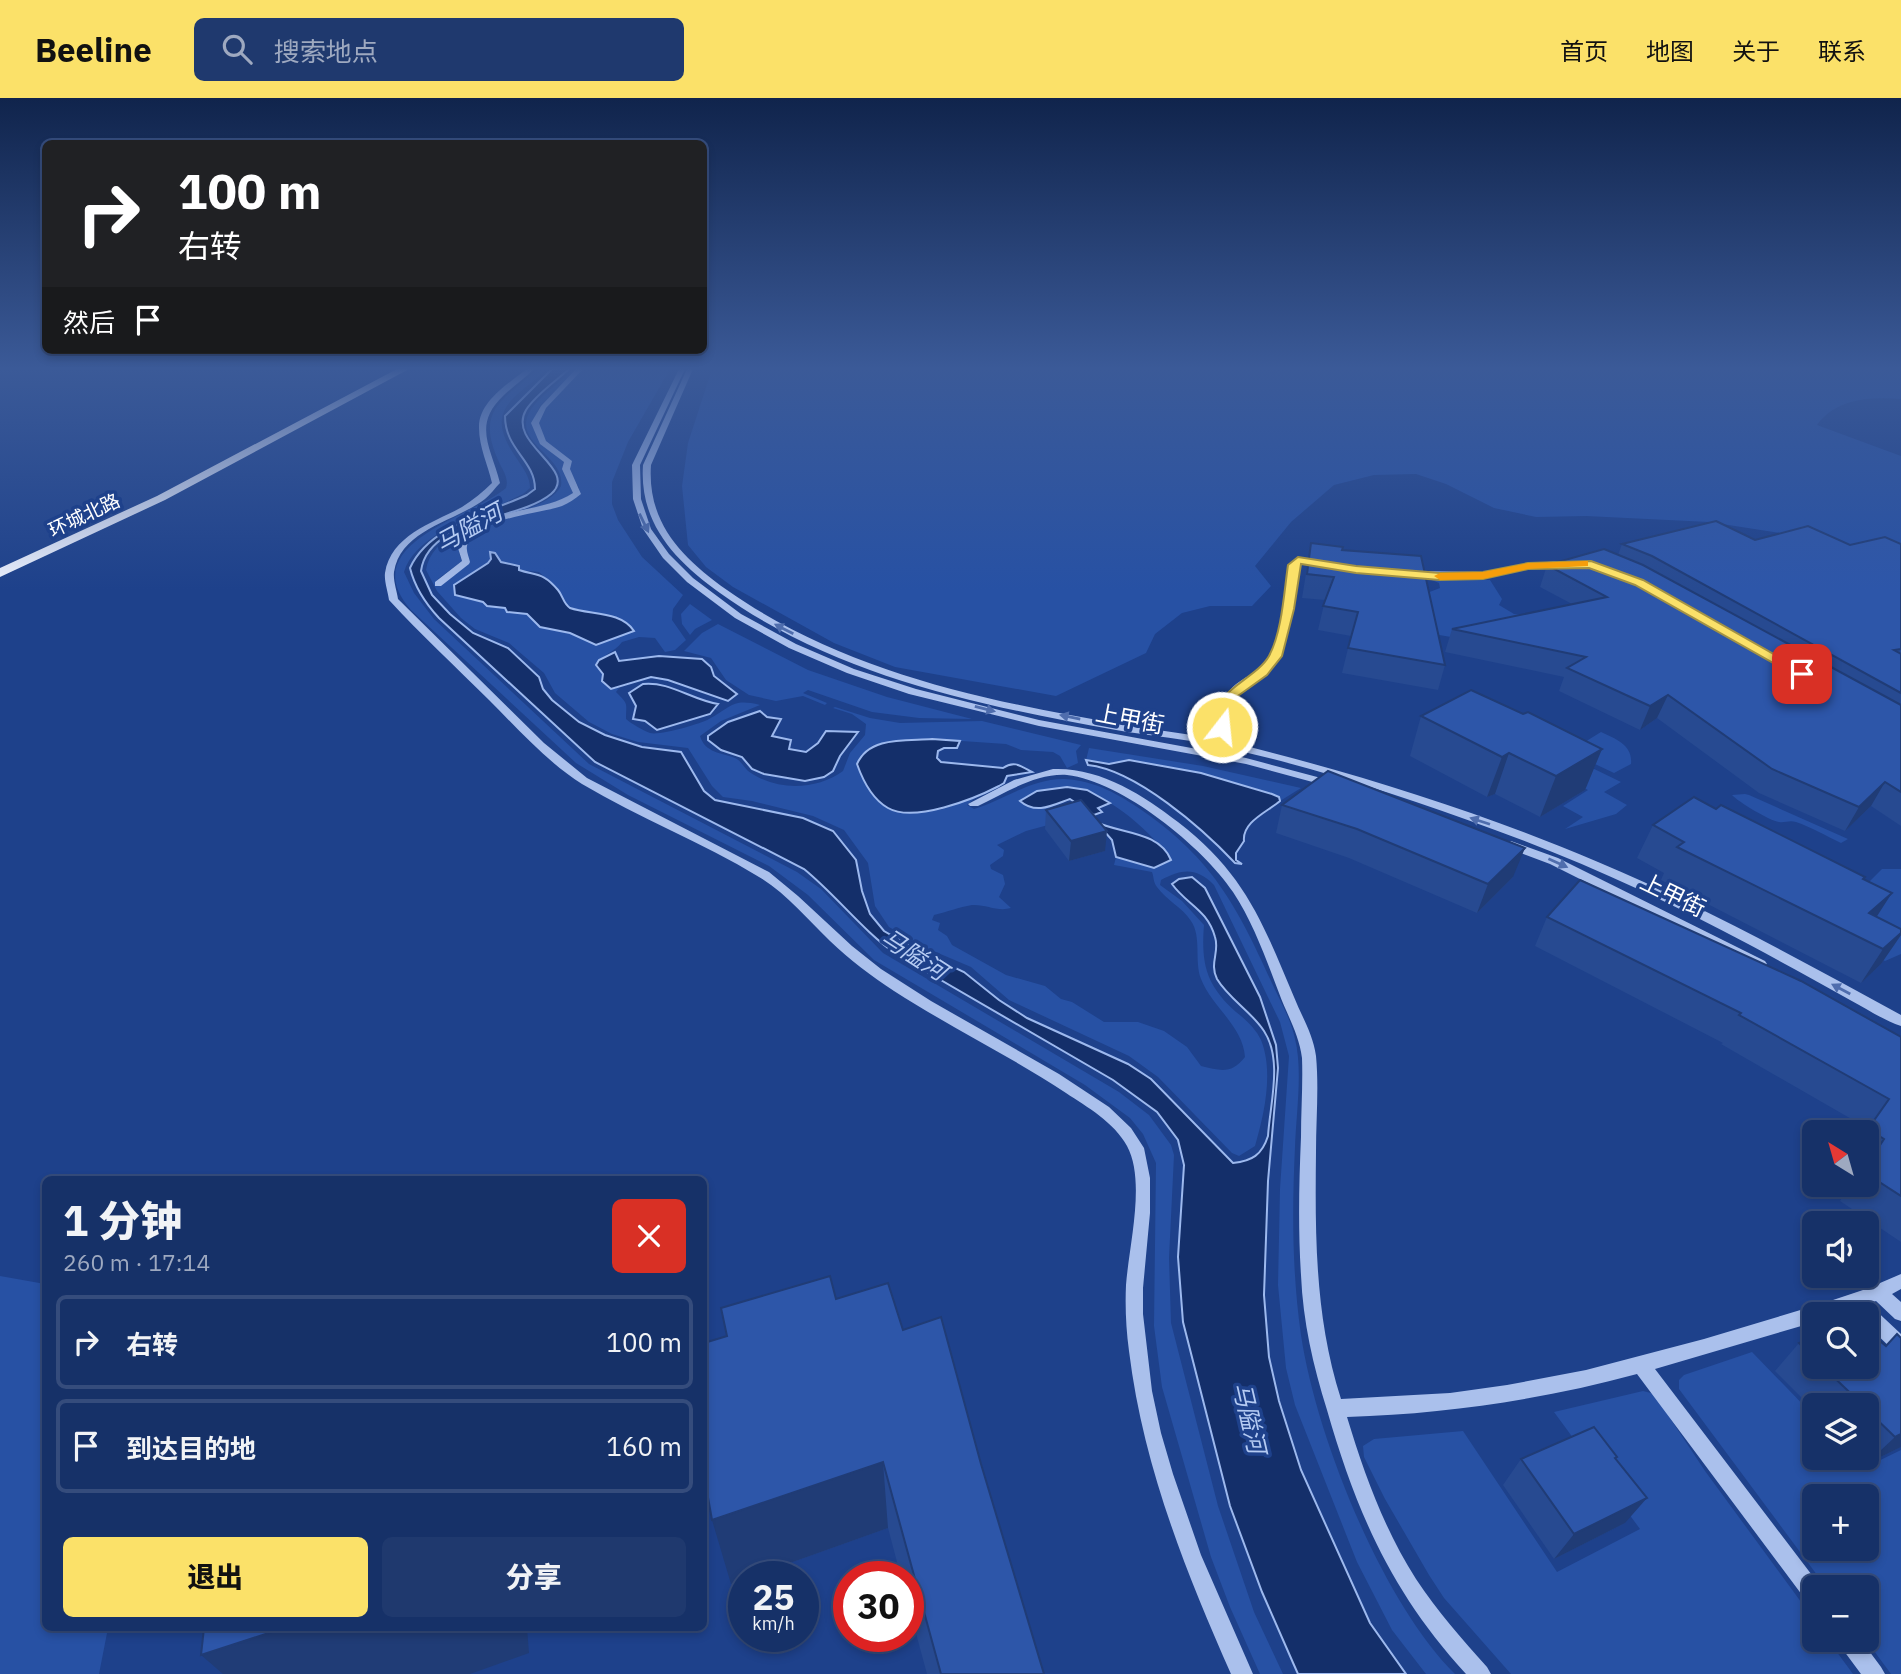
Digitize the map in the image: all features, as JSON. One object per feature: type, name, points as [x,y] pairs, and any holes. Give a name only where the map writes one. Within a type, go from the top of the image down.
[{"type":"main road","name":"环城北路","points":[[0,567],[203,471],[256,443]]},
{"type":"main road","name":"环城北路","points":[[0,573],[186,485],[266,443]]},
{"type":"street","points":[[487,443],[496,483],[482,496],[427,526],[404,545],[392,561],[388,572],[394,600],[540,745],[583,780],[765,875],[787,891],[846,951],[912,997],[1071,1088],[1103,1110],[1126,1133],[1136,1149],[1141,1167],[1142,1197],[1135,1284],[1137,1348],[1146,1398],[1182,1535],[1242,1674]]},
{"type":"street","points":[[438,584],[466,562],[461,555],[463,545],[477,528],[510,515],[560,504],[577,494],[566,469],[568,461],[544,443]]},
{"type":"street","name":"上甲街","points":[[647,443],[636,466],[634,481],[638,513],[646,530],[672,563],[705,593],[735,614],[824,659],[918,692],[1052,725],[1216,754],[1274,768],[1367,794],[1471,831]]},
{"type":"street","name":"上甲街","points":[[657,443],[647,465],[644,480],[646,495],[659,527],[684,560],[738,604],[814,644],[890,674],[1102,724],[1220,743],[1336,775],[1562,850],[1708,919],[1901,1021]]},
{"type":"street","points":[[1220,743],[1222,716],[1229,696],[1262,673],[1276,656],[1296,562],[1329,565]]},
{"type":"street","points":[[1393,572],[1440,576],[1483,575],[1528,566],[1580,564]]},
{"type":"street","points":[[974,804],[1034,777],[1066,772],[1082,774],[1122,790],[1145,805],[1202,851],[1237,889],[1266,942],[1307,1042],[1310,1301],[1320,1355],[1335,1408],[1368,1511],[1394,1563],[1424,1610],[1480,1674]]},
{"type":"street","name":"上甲街","points":[[1495,839],[1554,861],[1774,971]]},
{"type":"street","points":[[1855,1302],[1880,1293],[1901,1281]]},
{"type":"street","points":[[1880,1293],[1901,1313]]},
{"type":"street","points":[[1335,1408],[1468,1400],[1539,1387],[1640,1364],[1802,1317]]},
{"type":"street","points":[[1879,1325],[1901,1346]]},
{"type":"street","points":[[1640,1364],[1802,1579]]},
{"type":"street","points":[[1857,1652],[1874,1674]]},
{"type":"shaded area","points":[[507,443],[526,473],[530,488],[523,494],[436,535],[409,560],[404,572],[414,593],[434,619],[589,764],[797,872],[821,889],[883,953],[1119,1092],[1149,1115],[1171,1145],[1174,1155],[1169,1258],[1171,1323],[1218,1506],[1254,1612],[1283,1674],[1260,1674],[1230,1607],[1211,1557],[1162,1387],[1154,1326],[1156,1163],[1143,1134],[1130,1118],[1085,1085],[874,960],[808,895],[769,866],[628,795],[576,763],[411,610],[397,587],[396,567],[406,550],[423,536],[506,488],[506,478],[492,444]]},
{"type":"shaded area","points":[[534,443],[542,443],[564,462],[563,469],[573,493],[544,505],[504,516],[533,507],[550,498],[561,486],[556,466]]},
{"type":"shaded area","points":[[547,443],[628,443],[612,482],[612,504],[618,520],[642,557],[683,595],[673,609],[672,620],[686,640],[675,650],[665,652],[655,638],[639,637],[622,642],[598,662],[596,665],[603,674],[602,681],[611,689],[619,688],[616,692],[626,704],[626,719],[650,733],[662,733],[704,721],[738,703],[760,705],[721,721],[700,736],[702,742],[714,752],[737,759],[751,773],[762,779],[797,786],[821,782],[843,771],[850,753],[865,735],[866,724],[852,714],[833,708],[835,707],[870,718],[900,723],[982,721],[1081,745],[1076,751],[1078,763],[1067,768],[1060,756],[1053,752],[1021,750],[1006,744],[932,739],[873,745],[861,755],[857,764],[873,796],[891,810],[940,810],[976,797],[967,805],[974,809],[1041,782],[1065,779],[1087,782],[1116,794],[1143,811],[1167,829],[1205,866],[1234,907],[1246,930],[1291,1024],[1295,1039],[1299,1078],[1293,1194],[1296,1288],[1301,1335],[1321,1420],[1337,1468],[1378,1562],[1402,1605],[1428,1643],[1455,1674],[1426,1674],[1392,1630],[1357,1562],[1295,1405],[1286,1368],[1278,1285],[1280,1189],[1289,1056],[1280,1022],[1214,885],[1201,875],[1182,872],[1161,880],[1160,885],[1182,901],[1204,925],[1205,963],[1212,983],[1226,1002],[1256,1032],[1265,1052],[1266,1093],[1255,1146],[1239,1156],[1232,1153],[1158,1077],[1129,1056],[1009,1000],[971,967],[924,947],[889,927],[875,906],[868,863],[844,830],[813,816],[723,797],[712,786],[688,748],[638,742],[612,734],[589,722],[555,693],[544,673],[509,643],[475,629],[461,618],[437,591],[426,570],[434,552],[448,538],[468,528],[501,517],[482,524],[467,534],[460,546],[462,561],[438,579],[435,585],[442,583],[468,563],[467,546],[475,533],[489,524],[565,503],[578,496],[579,488],[569,469],[570,460]],"holes":[[[491,552],[501,562],[519,566],[519,570],[539,572],[559,590],[565,605],[570,608],[614,617],[622,620],[634,631],[596,645],[570,633],[540,627],[527,614],[507,612],[505,608],[487,606],[483,602],[455,595],[454,585],[488,563]],[[1067,787],[1082,790],[1124,812],[1170,857],[1168,862],[1154,868],[1116,857],[1114,865],[1152,872],[1161,892],[1191,921],[1196,934],[1201,979],[1212,999],[1233,1026],[1243,1046],[1245,1057],[1231,1069],[1201,1066],[1187,1047],[1164,1031],[1138,1022],[1104,1022],[1072,1002],[1061,999],[1045,986],[1006,975],[952,945],[947,936],[938,930],[940,923],[932,920],[934,915],[972,905],[1011,908],[999,897],[1005,884],[1003,875],[991,869],[990,865],[1003,856],[1004,850],[997,845],[1026,831],[1063,821],[1065,811],[1025,805],[1020,801],[1037,791]]]},
{"type":"shaded area","points":[[688,443],[1865,443],[1901,456],[1901,543],[1884,549],[1846,549],[1786,534],[1709,522],[1586,516],[1536,517],[1494,508],[1446,484],[1416,474],[1374,475],[1334,485],[1291,522],[1255,566],[1271,586],[1252,606],[1210,606],[1182,613],[1155,634],[1146,653],[1056,696],[895,667],[834,643],[733,587],[706,567],[688,545],[682,486]]},
{"type":"shaded area","points":[[1429,579],[1490,580],[1502,599],[1499,605],[1514,614],[1523,615],[1537,652],[1324,615],[1440,588],[1439,583]]},
{"type":"shaded area","points":[[690,604],[712,620],[695,629],[690,635],[682,624],[681,614]]},
{"type":"shaded area","points":[[718,624],[808,670],[887,697],[972,719],[919,718],[872,712],[808,690],[803,693],[827,703],[825,705],[803,696],[776,701],[749,695],[726,680],[711,658],[684,651],[702,633]]},
{"type":"shaded area","points":[[1601,732],[1626,747],[1631,764],[1614,773],[1578,756],[1580,745]]},
{"type":"shaded area","points":[[1089,748],[1203,766],[1301,788],[1280,801],[1279,797],[1201,773],[1129,760],[1109,764],[1086,760]]},
{"type":"shaded area","points":[[1516,751],[1586,765],[1621,782],[1604,792],[1627,805],[1616,814],[1565,829],[1583,817],[1563,806],[1588,790]]},
{"type":"shaded area","points":[[1745,794],[1848,839],[1841,843],[1796,822],[1775,821],[1732,795]]},
{"type":"shaded area","points":[[1882,869],[1901,869],[1901,954],[1885,961],[1829,930],[1853,898]]},
{"type":"shaded area","points":[[0,1276],[42,1283],[42,1631],[107,1631],[99,1674],[0,1674]]},
{"type":"shaded area","points":[[1752,1352],[1802,1404],[1802,1470],[1879,1470],[1879,1461],[1901,1450],[1901,1674],[1891,1674],[1875,1652],[1879,1652],[1879,1575],[1817,1575],[1807,1561],[1879,1561],[1879,1484],[1802,1484],[1802,1555],[1679,1389],[1679,1380],[1684,1375]]},
{"type":"shaded area","points":[[1643,1391],[1651,1393],[1802,1603],[1802,1652],[1837,1652],[1853,1674],[1511,1674],[1444,1598],[1429,1575],[1385,1499],[1364,1457],[1363,1446],[1374,1439],[1463,1431],[1557,1572],[1640,1529],[1554,1412]]},
{"type":"water","name":"马隘河","points":[[512,443],[531,443],[551,465],[557,475],[557,485],[551,494],[537,503],[457,530],[440,540],[427,554],[421,571],[432,595],[450,614],[473,633],[508,648],[539,677],[543,689],[552,700],[579,722],[605,735],[642,747],[681,752],[704,791],[715,800],[803,818],[833,831],[856,860],[870,914],[884,931],[964,972],[1027,1018],[1128,1064],[1151,1079],[1233,1163],[1255,1156],[1263,1148],[1268,1136],[1274,1082],[1273,1055],[1264,1031],[1217,979],[1214,968],[1216,942],[1207,920],[1172,884],[1179,879],[1192,877],[1205,888],[1260,997],[1276,1045],[1278,1068],[1268,1181],[1264,1295],[1269,1357],[1279,1401],[1301,1470],[1370,1623],[1406,1674],[1298,1674],[1294,1665],[1262,1592],[1230,1506],[1183,1322],[1178,1257],[1184,1165],[1178,1140],[1157,1112],[1113,1080],[896,954],[804,869],[595,762],[439,618],[425,601],[410,568],[431,541],[461,522],[527,495],[535,489],[530,470]]},
{"type":"water","points":[[490,552],[495,553],[501,562],[519,566],[519,570],[548,580],[570,608],[614,617],[634,631],[596,645],[570,633],[540,627],[527,614],[507,612],[505,608],[487,606],[483,602],[455,595],[454,585],[488,563],[491,559]]},
{"type":"water","points":[[615,652],[619,661],[659,656],[702,659],[711,667],[714,676],[737,694],[728,701],[668,680],[651,677],[611,689],[602,681],[603,674],[596,665],[599,660]]},
{"type":"water","points":[[643,684],[662,685],[718,704],[710,714],[657,730],[645,721],[633,719],[636,706],[629,693]]},
{"type":"water","points":[[760,711],[767,717],[781,719],[772,736],[791,740],[789,749],[806,752],[818,743],[826,731],[858,732],[840,756],[833,771],[824,777],[805,781],[764,774],[752,769],[742,757],[721,750],[708,740],[708,736],[728,722]]},
{"type":"water","points":[[932,739],[960,741],[957,748],[938,751],[937,758],[941,762],[1003,768],[1014,764],[1032,772],[1007,776],[1004,783],[988,791],[960,803],[928,811],[899,812],[877,800],[857,764],[863,755],[879,744]]},
{"type":"water","points":[[1086,760],[1109,764],[1129,760],[1201,773],[1272,794],[1279,797],[1280,801],[1247,828],[1244,841],[1236,853],[1236,860],[1242,864],[1235,863],[1168,803],[1127,778],[1107,769],[1088,765]]},
{"type":"water","points":[[1067,787],[1087,790],[1110,803],[1098,808],[1102,812],[1094,815],[1070,799],[1038,808],[1020,801],[1037,791]]},
{"type":"water","points":[[1096,822],[1149,838],[1165,851],[1171,860],[1154,868],[1116,857],[1112,840]]},
{"type":"building","points":[[1716,521],[1755,540],[1808,526],[1850,545],[1885,537],[1901,544],[1901,649],[1894,650],[1901,654],[1901,693],[1652,556],[1622,544]]},
{"type":"building","points":[[1311,543],[1343,547],[1342,550],[1421,556],[1445,665],[1348,648],[1358,612],[1323,606],[1334,577],[1307,574]]},
{"type":"building","points":[[1604,549],[1643,565],[1901,705],[1901,792],[1885,782],[1859,807],[1772,769],[1668,695],[1650,706],[1567,668],[1586,657],[1452,629],[1607,597],[1547,565]]},
{"type":"building","points":[[1471,690],[1523,714],[1528,712],[1602,749],[1556,776],[1509,753],[1502,757],[1421,716]]},
{"type":"building","points":[[1328,771],[1525,848],[1488,884],[1357,829],[1282,805]]},
{"type":"building","points":[[1694,797],[1716,809],[1721,805],[1892,893],[1869,913],[1901,929],[1901,933],[1883,949],[1677,847],[1684,842],[1653,825]]},
{"type":"building","points":[[1081,800],[1107,831],[1071,841],[1046,810]]},
{"type":"building","points":[[1580,880],[1801,981],[1901,1037],[1901,1196],[1880,1182],[1880,1145],[1884,1139],[1880,1136],[1880,1120],[1874,1120],[1889,1099],[1739,1015],[1741,1013],[1547,917]]},
{"type":"building","points":[[830,1276],[836,1299],[888,1283],[903,1330],[941,1317],[981,1464],[1044,1674],[941,1674],[924,1612],[924,1561],[910,1561],[883,1462],[712,1520],[707,1492],[707,1342],[727,1336],[721,1308]]},
{"type":"building","points":[[1897,1334],[1901,1338],[1901,1434],[1895,1437],[1879,1422],[1879,1393],[1850,1393],[1836,1379],[1879,1379],[1879,1340],[1886,1346]]},
{"type":"building","points":[[1594,1427],[1647,1498],[1574,1534],[1521,1459]]},
{"type":"building","points":[[204,1631],[275,1631],[201,1655]]},
{"type":"slow traffic","points":[[1440,576],[1483,575],[1528,566],[1584,564]]},
{"type":"route","points":[[1222,727],[1222,716],[1229,696],[1262,673],[1276,656],[1288,609],[1293,565],[1298,561],[1440,576],[1483,575],[1528,566],[1591,564],[1620,573],[1802,674]]}]
